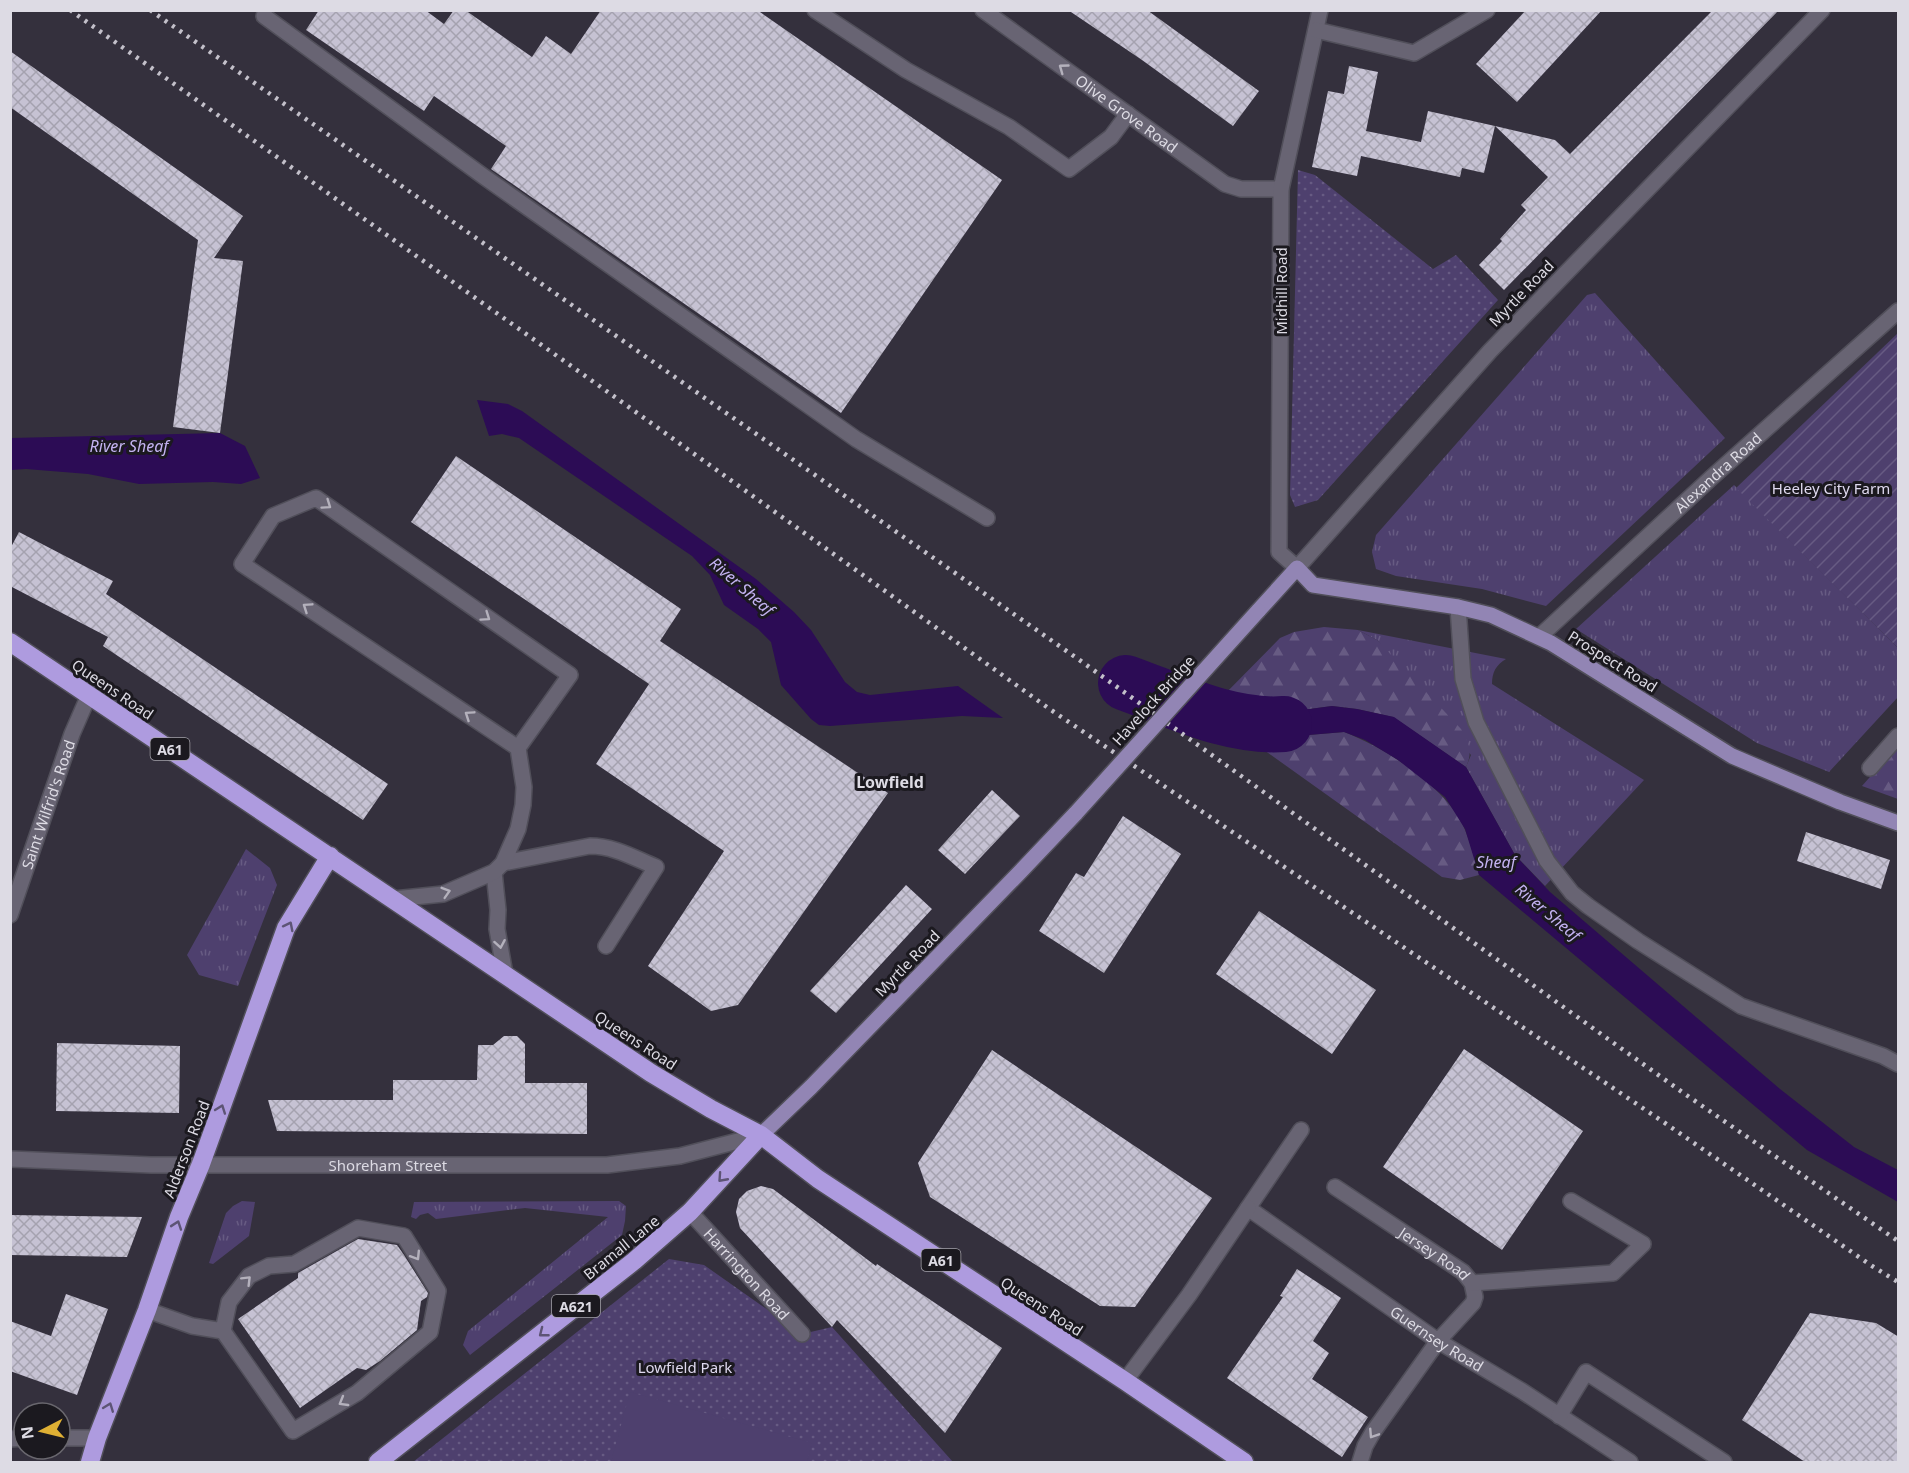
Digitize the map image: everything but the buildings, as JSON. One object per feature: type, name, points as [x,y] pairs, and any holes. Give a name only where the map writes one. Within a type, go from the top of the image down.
[{"type":"highway","name":"Queens Road","points":[[10,642],[651,1073],[711,1109],[761,1135],[818,1179],[1244,1462]]},
{"type":"highway","name":"Alderson Road","points":[[90,1462],[286,928],[330,856]]},
{"type":"highway","name":"Bramall Lane","points":[[378,1462],[634,1261],[690,1212],[761,1135]]},
{"type":"main road","name":"Prospect Road","points":[[1297,568],[1313,585],[1458,607],[1491,615],[1539,637],[1732,756],[1840,802],[1899,823]]},
{"type":"main road","name":"Myrtle Road","points":[[1258,611],[1297,568]]},
{"type":"main road","name":"Havelock Bridge","points":[[1076,813],[1258,611]]},
{"type":"main road","name":"Myrtle Road","points":[[761,1135],[812,1087],[1076,813]]},
{"type":"street","points":[[815,10],[906,70],[1009,127],[1069,169],[1111,137],[1128,114]]},
{"type":"street","name":"Olive Grove Road","points":[[983,10],[1226,184],[1241,189],[1281,189]]},
{"type":"street","name":"Midhill Road","points":[[1297,568],[1279,552],[1281,189],[1320,10]]},
{"type":"street","points":[[1316,30],[1414,53],[1487,10]]},
{"type":"street","name":"Myrtle Road","points":[[1297,568],[1490,351],[1822,10]]},
{"type":"street","points":[[263,12],[483,176],[856,439],[987,518]]},
{"type":"street","name":"Alexandra Road","points":[[1539,637],[1711,478],[1899,311]]},
{"type":"street","points":[[505,974],[497,929],[498,868],[518,829],[523,805],[524,787],[518,748],[570,675],[316,498],[273,516],[242,564],[518,748]]},
{"type":"street","points":[[1458,607],[1463,680],[1476,722],[1547,861],[1572,893],[1638,941],[1741,1006],[1883,1056],[1899,1064]]},
{"type":"street","name":"Saint Wilfrid's Road","points":[[10,915],[76,724],[89,695]]},
{"type":"street","points":[[1870,768],[1899,736]]},
{"type":"street","points":[[394,899],[443,894],[498,868],[590,846],[612,848],[656,867],[606,946]]},
{"type":"street","points":[[1125,1381],[1189,1295],[1301,1130]]},
{"type":"street","name":"Shoreham Street","points":[[10,1159],[151,1165],[607,1165],[680,1156],[761,1135]]},
{"type":"street","name":"Jersey Road","points":[[1335,1187],[1454,1264],[1472,1283],[1475,1297],[1473,1303],[1438,1341],[1372,1432],[1360,1462]]},
{"type":"street","points":[[1472,1283],[1613,1273],[1643,1244],[1571,1201]]},
{"type":"street","name":"Guernsey Road","points":[[1248,1208],[1438,1341],[1522,1391],[1630,1462]]},
{"type":"street","name":"Harrington Road","points":[[690,1212],[802,1334]]},
{"type":"street","points":[[147,1310],[192,1326],[224,1331],[293,1431],[357,1393],[430,1332],[438,1291],[404,1236],[358,1228],[294,1264],[269,1266],[249,1276],[229,1302],[224,1331]]},
{"type":"street","points":[[1559,1416],[1586,1372],[1724,1462]]},
{"type":"street","points":[[72,1438],[98,1438]]},
{"type":"green space","points":[[1298,170],[1315,175],[1433,269],[1456,255],[1498,300],[1318,500],[1295,507],[1290,495]]},
{"type":"green space","points":[[1595,293],[1725,438],[1546,606],[1482,589],[1396,576],[1376,569],[1372,552],[1376,535],[1587,295]]},
{"type":"green space","name":"Heeley City Farm","points":[[1898,333],[1898,648],[1736,488]]},
{"type":"green space","points":[[1734,485],[1898,648],[1898,697],[1829,772],[1757,743],[1576,629]]},
{"type":"green space","points":[[1324,627],[1358,630],[1377,640],[1461,729],[1469,748],[1466,767],[1393,717],[1332,706],[1272,714],[1261,713],[1219,700],[1280,638],[1294,632]]},
{"type":"green space","points":[[1358,630],[1506,659],[1495,669],[1492,684],[1644,780],[1545,886],[1515,855],[1466,767],[1471,755],[1377,640]]},
{"type":"green space","points":[[1344,732],[1396,759],[1414,771],[1445,799],[1457,814],[1465,830],[1479,875],[1460,880],[1442,877],[1250,740]]},
{"type":"green space","points":[[1898,745],[1898,799],[1862,786]]},
{"type":"green space","points":[[246,849],[270,868],[277,885],[238,986],[199,975],[187,955]]},
{"type":"green space","points":[[242,1201],[255,1202],[249,1236],[213,1264],[209,1263],[226,1213]]},
{"type":"green space","points":[[619,1201],[626,1206],[622,1235],[470,1355],[463,1345],[468,1331],[608,1217],[525,1208],[436,1219],[428,1213],[416,1219],[411,1217],[414,1202]]},
{"type":"green space","name":"Lowfield Park","points":[[669,1259],[704,1265],[802,1334],[832,1327],[953,1462],[413,1462]]},
{"type":"green space","points":[[630,1392],[812,1443],[807,1462],[611,1462]]},
{"type":"water","points":[[477,400],[508,404],[522,411],[756,579],[811,630],[845,682],[857,692],[870,695],[958,686],[1003,718],[962,716],[819,725],[781,685],[771,642],[758,629],[724,605],[710,575],[692,556],[519,438],[502,434],[489,436]]},
{"type":"water","points":[[220,433],[245,446],[260,478],[241,484],[213,482],[139,484],[88,474],[11,470],[11,438]]},
{"type":"water","name":"Sheaf","points":[[1219,700],[1261,713],[1272,714],[1332,706],[1394,717],[1466,767],[1515,855],[1550,892],[1780,1089],[1854,1147],[1898,1170],[1898,1202],[1807,1150],[1479,875],[1465,829],[1445,797],[1398,760],[1365,740],[1344,732],[1250,740],[1201,722]]},
{"type":"waterway","name":"River Sheaf","points":[[1126,683],[1223,718],[1264,724],[1284,724]]},
{"type":"railway","points":[[70,10],[1051,710],[1898,1282]]},
{"type":"railway","points":[[150,10],[1078,659],[1682,1092],[1898,1241]]},
{"type":"district","name":"Lowfield","points":[[890,782]]}]
